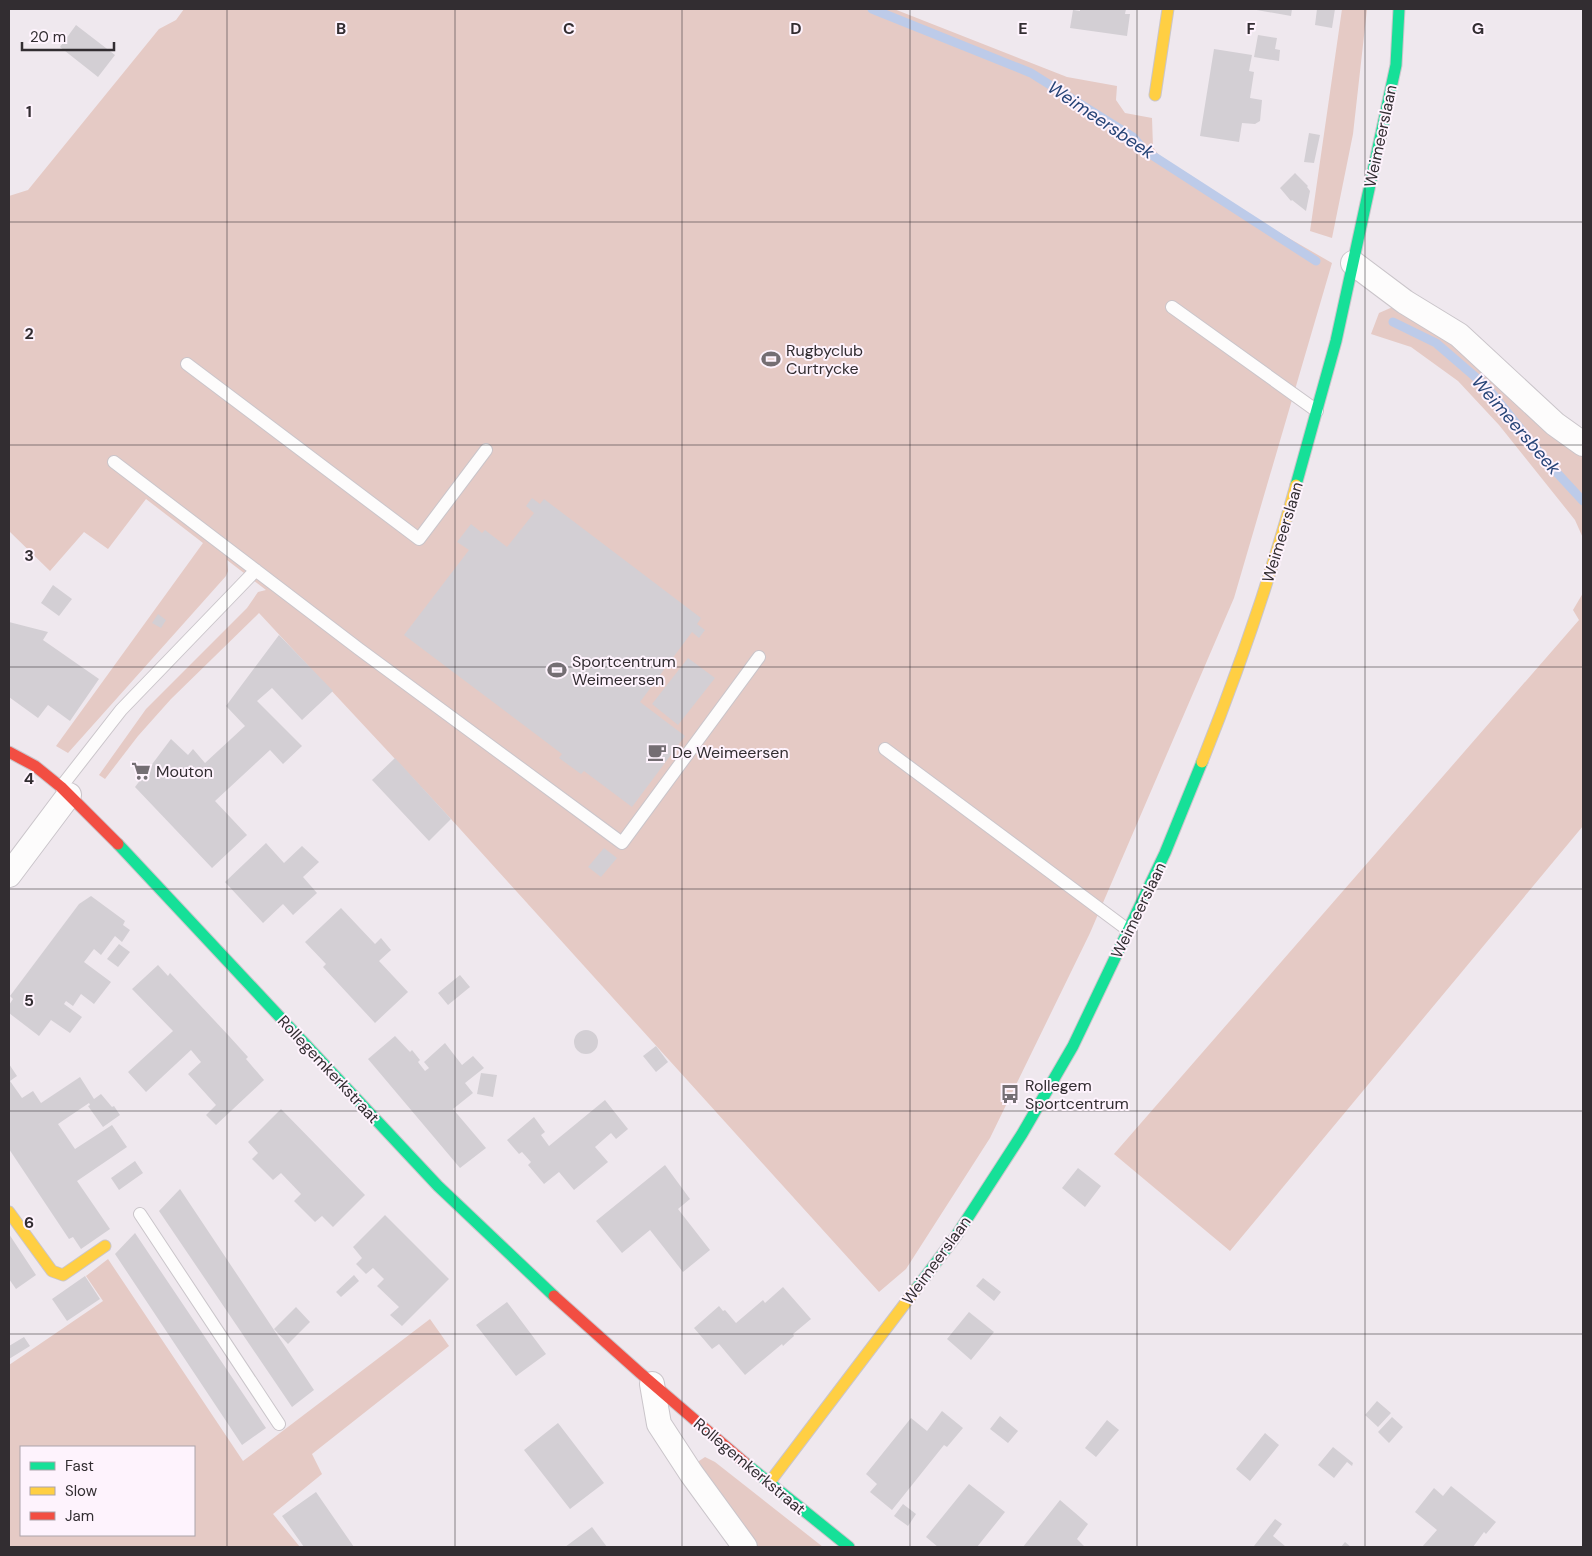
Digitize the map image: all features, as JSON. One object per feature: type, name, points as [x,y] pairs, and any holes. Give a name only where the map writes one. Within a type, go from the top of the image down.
[{"type":"street","points":[[1155,95],[1168,9]]},
{"type":"street","name":"Weimeerslaan","points":[[769,1483],[961,1228],[1022,1134],[1073,1046],[1165,853],[1226,702],[1280,544],[1317,411],[1336,341],[1396,65],[1399,9]]},
{"type":"street","points":[[1353,263],[1406,302],[1459,335],[1555,424],[1583,444]]},
{"type":"street","name":"Rollegemkerkstraat","points":[[9,752],[35,766],[65,791],[142,870],[438,1186],[489,1236],[652,1384],[769,1483],[849,1547]]},
{"type":"street","points":[[9,875],[65,791]]},
{"type":"street","points":[[9,1212],[52,1272],[63,1275],[104,1246]]},
{"type":"street","name":"Rollegemkerkstraat","points":[[652,1384],[659,1424],[691,1473],[746,1547]]},
{"type":"lane","points":[[1172,307],[1317,411]]},
{"type":"lane","points":[[187,364],[419,539],[486,450]]},
{"type":"lane","points":[[114,462],[359,649],[622,843],[759,657]]},
{"type":"lane","points":[[65,791],[121,710],[256,570]]},
{"type":"lane","points":[[885,749],[1128,930]]},
{"type":"lane","points":[[140,1214],[279,1424]]},
{"type":"shaded area","points":[[184,9],[894,9],[1067,77],[1117,86],[1116,100],[1125,113],[1152,118],[1153,147],[1161,158],[1259,221],[1332,263],[1234,598],[1090,933],[990,1138],[906,1269],[879,1292],[451,819],[259,613],[171,699],[138,736],[105,779],[99,775],[146,709],[247,608],[258,592],[266,590],[227,560],[228,571],[226,576],[68,753],[56,746],[203,543],[146,499],[108,549],[84,532],[50,571],[9,531],[9,196],[28,190],[159,29],[176,20]]},
{"type":"shaded area","points":[[1342,9],[1367,9],[1353,134],[1332,238],[1310,231]]},
{"type":"shaded area","points":[[1395,306],[1473,359],[1583,454],[1583,538],[1575,520],[1499,425],[1458,381],[1411,347],[1371,334],[1379,313]]},
{"type":"shaded area","points":[[1583,593],[1583,826],[1230,1251],[1114,1154],[1579,620],[1573,610]]},
{"type":"shaded area","points":[[108,1259],[243,1461],[430,1319],[449,1346],[312,1454],[322,1474],[273,1514],[300,1547],[9,1547],[9,1365],[103,1301],[86,1276]]},
{"type":"shaded area","points":[[705,1457],[715,1462],[823,1547],[756,1547],[698,1468],[699,1461]]},
{"type":"building","points":[[1080,9],[1126,9],[1125,14],[1130,14],[1127,36],[1070,28],[1073,10],[1080,11]]},
{"type":"building","points":[[1251,9],[1292,9],[1291,16]]},
{"type":"building","points":[[1317,9],[1335,9],[1332,28],[1315,25]]},
{"type":"building","points":[[76,25],[115,55],[98,77],[60,47]]},
{"type":"building","points":[[1258,35],[1277,38],[1275,49],[1280,50],[1279,61],[1254,57]]},
{"type":"building","points":[[1214,49],[1252,55],[1249,71],[1254,72],[1250,98],[1262,100],[1260,121],[1255,124],[1242,123],[1239,142],[1200,136]]},
{"type":"building","points":[[1309,133],[1320,135],[1314,163],[1304,162]]},
{"type":"building","points":[[1295,173],[1308,186],[1310,191],[1306,211],[1291,201],[1280,188]]},
{"type":"building","name":"Sportcentrum Weimeersen","points":[[532,498],[540,504],[544,499],[701,618],[697,624],[705,630],[699,638],[692,632],[640,702],[685,736],[632,807],[584,771],[581,774],[559,758],[562,754],[404,635],[469,550],[457,542],[471,524],[482,533],[485,530],[507,547],[534,513],[526,506]]},
{"type":"building","points":[[53,585],[72,599],[59,616],[41,603]]},
{"type":"building","points":[[158,614],[166,620],[161,628],[152,623]]},
{"type":"building","points":[[9,622],[48,632],[43,640],[99,679],[70,721],[48,705],[38,718],[9,697]]},
{"type":"building","points":[[279,635],[333,691],[302,720],[272,688],[257,701],[302,746],[283,764],[270,750],[215,801],[247,835],[212,868],[135,787],[171,739],[188,755],[193,749],[205,763],[245,726],[226,706]]},
{"type":"building","points":[[688,658],[715,678],[678,725],[652,704]]},
{"type":"building","points":[[395,758],[451,819],[429,841],[372,780]]},
{"type":"building","points":[[266,843],[284,863],[302,846],[319,862],[303,877],[317,893],[293,915],[283,904],[263,923],[225,882]]},
{"type":"building","points":[[604,848],[617,858],[601,877],[588,867]]},
{"type":"building","points":[[91,896],[125,921],[123,925],[130,930],[122,942],[115,936],[101,955],[94,949],[84,962],[111,982],[94,1004],[81,994],[73,1006],[66,1001],[64,1004],[82,1017],[70,1033],[51,1020],[39,1036],[9,1013],[9,1005],[13,999],[10,996],[79,904]]},
{"type":"building","points":[[341,908],[375,944],[381,938],[391,950],[379,961],[408,992],[375,1023],[323,967],[326,964],[305,942]]},
{"type":"building","points":[[119,944],[130,952],[118,967],[107,959]]},
{"type":"building","points":[[158,965],[168,976],[170,973],[229,1036],[248,1057],[246,1059],[264,1080],[216,1125],[206,1115],[216,1105],[188,1074],[201,1062],[191,1050],[146,1092],[128,1072],[173,1031],[132,989]]},
{"type":"building","points":[[460,975],[470,987],[448,1005],[438,993]]},
{"type":"building","points":[[586,1030],[595,1033],[598,1042],[595,1051],[586,1054],[577,1051],[574,1042],[577,1033]]},
{"type":"building","points":[[395,1036],[410,1052],[412,1050],[420,1060],[418,1062],[425,1071],[429,1068],[424,1062],[445,1043],[462,1065],[473,1056],[484,1068],[465,1083],[473,1093],[453,1109],[486,1148],[460,1168],[368,1059]]},
{"type":"building","points":[[656,1046],[668,1062],[656,1072],[643,1056]]},
{"type":"building","points":[[9,1064],[17,1076],[10,1081],[22,1098],[33,1091],[41,1103],[80,1077],[94,1099],[101,1094],[112,1107],[114,1106],[120,1115],[103,1127],[88,1106],[90,1105],[89,1103],[58,1124],[75,1149],[112,1125],[127,1147],[77,1181],[110,1229],[81,1249],[73,1237],[69,1239],[9,1149]]},
{"type":"building","points":[[481,1073],[497,1075],[493,1097],[477,1094]]},
{"type":"building","points":[[605,1100],[628,1129],[616,1139],[611,1133],[595,1147],[608,1162],[574,1190],[559,1172],[544,1184],[528,1165],[531,1162],[522,1152],[519,1154],[507,1140],[534,1117],[545,1132],[541,1135],[549,1146]]},
{"type":"building","points":[[281,1109],[365,1195],[333,1227],[322,1216],[315,1222],[294,1201],[301,1194],[281,1173],[273,1180],[252,1159],[258,1153],[248,1142]]},
{"type":"building","points":[[135,1161],[143,1173],[119,1190],[111,1178]]},
{"type":"building","points":[[665,1165],[690,1199],[678,1209],[710,1250],[683,1272],[650,1230],[622,1253],[596,1221]]},
{"type":"building","points":[[1078,1168],[1101,1186],[1085,1207],[1062,1188]]},
{"type":"building","points":[[180,1189],[314,1390],[292,1407],[159,1211]]},
{"type":"building","points":[[385,1215],[449,1279],[402,1326],[390,1315],[399,1307],[377,1286],[384,1279],[373,1268],[366,1274],[356,1264],[362,1258],[353,1247]]},
{"type":"building","points":[[135,1233],[266,1428],[242,1445],[115,1254]]},
{"type":"building","points":[[9,1234],[36,1275],[16,1289],[9,1279]]},
{"type":"building","points":[[354,1275],[359,1281],[341,1297],[336,1292]]},
{"type":"building","points":[[85,1276],[100,1299],[67,1321],[52,1299]]},
{"type":"building","points":[[983,1278],[1001,1292],[994,1301],[976,1286]]},
{"type":"building","points":[[783,1287],[811,1319],[793,1334],[794,1336],[783,1346],[782,1344],[745,1375],[719,1344],[712,1349],[694,1328],[719,1306],[736,1323],[763,1300],[765,1303]]},
{"type":"building","points":[[507,1302],[546,1354],[516,1376],[476,1325]]},
{"type":"building","points":[[296,1307],[310,1322],[288,1344],[274,1329]]},
{"type":"building","points":[[969,1312],[994,1332],[971,1360],[947,1339]]},
{"type":"building","points":[[24,1337],[30,1346],[9,1359],[9,1346]]},
{"type":"building","points":[[1377,1401],[1391,1413],[1378,1427],[1365,1415]]},
{"type":"building","points":[[942,1411],[963,1428],[947,1447],[944,1445],[892,1510],[870,1492],[877,1484],[866,1474],[911,1418],[927,1431]]},
{"type":"building","points":[[1000,1416],[1018,1431],[1008,1443],[990,1429]]},
{"type":"building","points":[[1392,1417],[1403,1427],[1389,1443],[1378,1432]]},
{"type":"building","points":[[1107,1420],[1119,1430],[1096,1457],[1085,1448]]},
{"type":"building","points":[[558,1423],[604,1483],[570,1509],[524,1450]]},
{"type":"building","points":[[1265,1433],[1279,1445],[1250,1481],[1236,1469]]},
{"type":"building","points":[[1333,1447],[1353,1463],[1352,1466],[1347,1462],[1334,1478],[1318,1465]]},
{"type":"building","points":[[969,1484],[1005,1512],[977,1547],[938,1547],[926,1537]]},
{"type":"building","points":[[1451,1486],[1496,1522],[1486,1534],[1484,1532],[1473,1547],[1422,1547],[1437,1530],[1415,1512],[1434,1488],[1443,1496]]},
{"type":"building","points":[[316,1492],[354,1547],[304,1547],[282,1516]]},
{"type":"building","points":[[1060,1500],[1088,1524],[1077,1539],[1084,1546],[1023,1547]]},
{"type":"building","points":[[903,1504],[916,1514],[908,1526],[894,1516]]},
{"type":"building","points":[[1275,1519],[1282,1524],[1273,1536],[1285,1546],[1255,1547],[1254,1546]]},
{"type":"building","points":[[592,1527],[607,1547],[565,1547]]},
{"type":"building","points":[[1345,1542],[1351,1547],[1341,1547]]},
{"type":"waterway","name":"Weimeersbeek","points":[[872,9],[1031,73],[1133,137],[1144,150],[1316,261]]},
{"type":"waterway","name":"Weimeersbeek","points":[[1393,322],[1436,343],[1487,387],[1547,462],[1583,501]]},
{"type":"traffic: fast","points":[[1296,485],[1336,341],[1396,65],[1399,9]]},
{"type":"traffic: fast","points":[[916,1289],[956,1236],[1022,1134],[1073,1046],[1165,853],[1202,762]]},
{"type":"traffic: fast","points":[[118,844],[438,1186],[554,1296]]},
{"type":"traffic: fast","points":[[745,1463],[849,1547]]},
{"type":"traffic: slow","points":[[1155,95],[1168,9]]},
{"type":"traffic: slow","points":[[1202,762],[1253,625],[1296,485]]},
{"type":"traffic: slow","points":[[9,1212],[52,1271],[63,1275],[105,1246]]},
{"type":"traffic: slow","points":[[769,1483],[916,1289]]},
{"type":"traffic: jam","points":[[9,752],[35,766],[61,787],[118,844]]},
{"type":"traffic: jam","points":[[554,1296],[745,1463]]},
{"type":"place","name":"Rugbyclub Curtrycke","points":[[771,359]]},
{"type":"place","name":"Sportcentrum Weimeersen","points":[[557,670]]},
{"type":"place","name":"De Weimeersen","points":[[657,752]]},
{"type":"place","name":"Mouton","points":[[141,771]]},
{"type":"place","name":"Rollegem Sportcentrum","points":[[1010,1094]]}]
